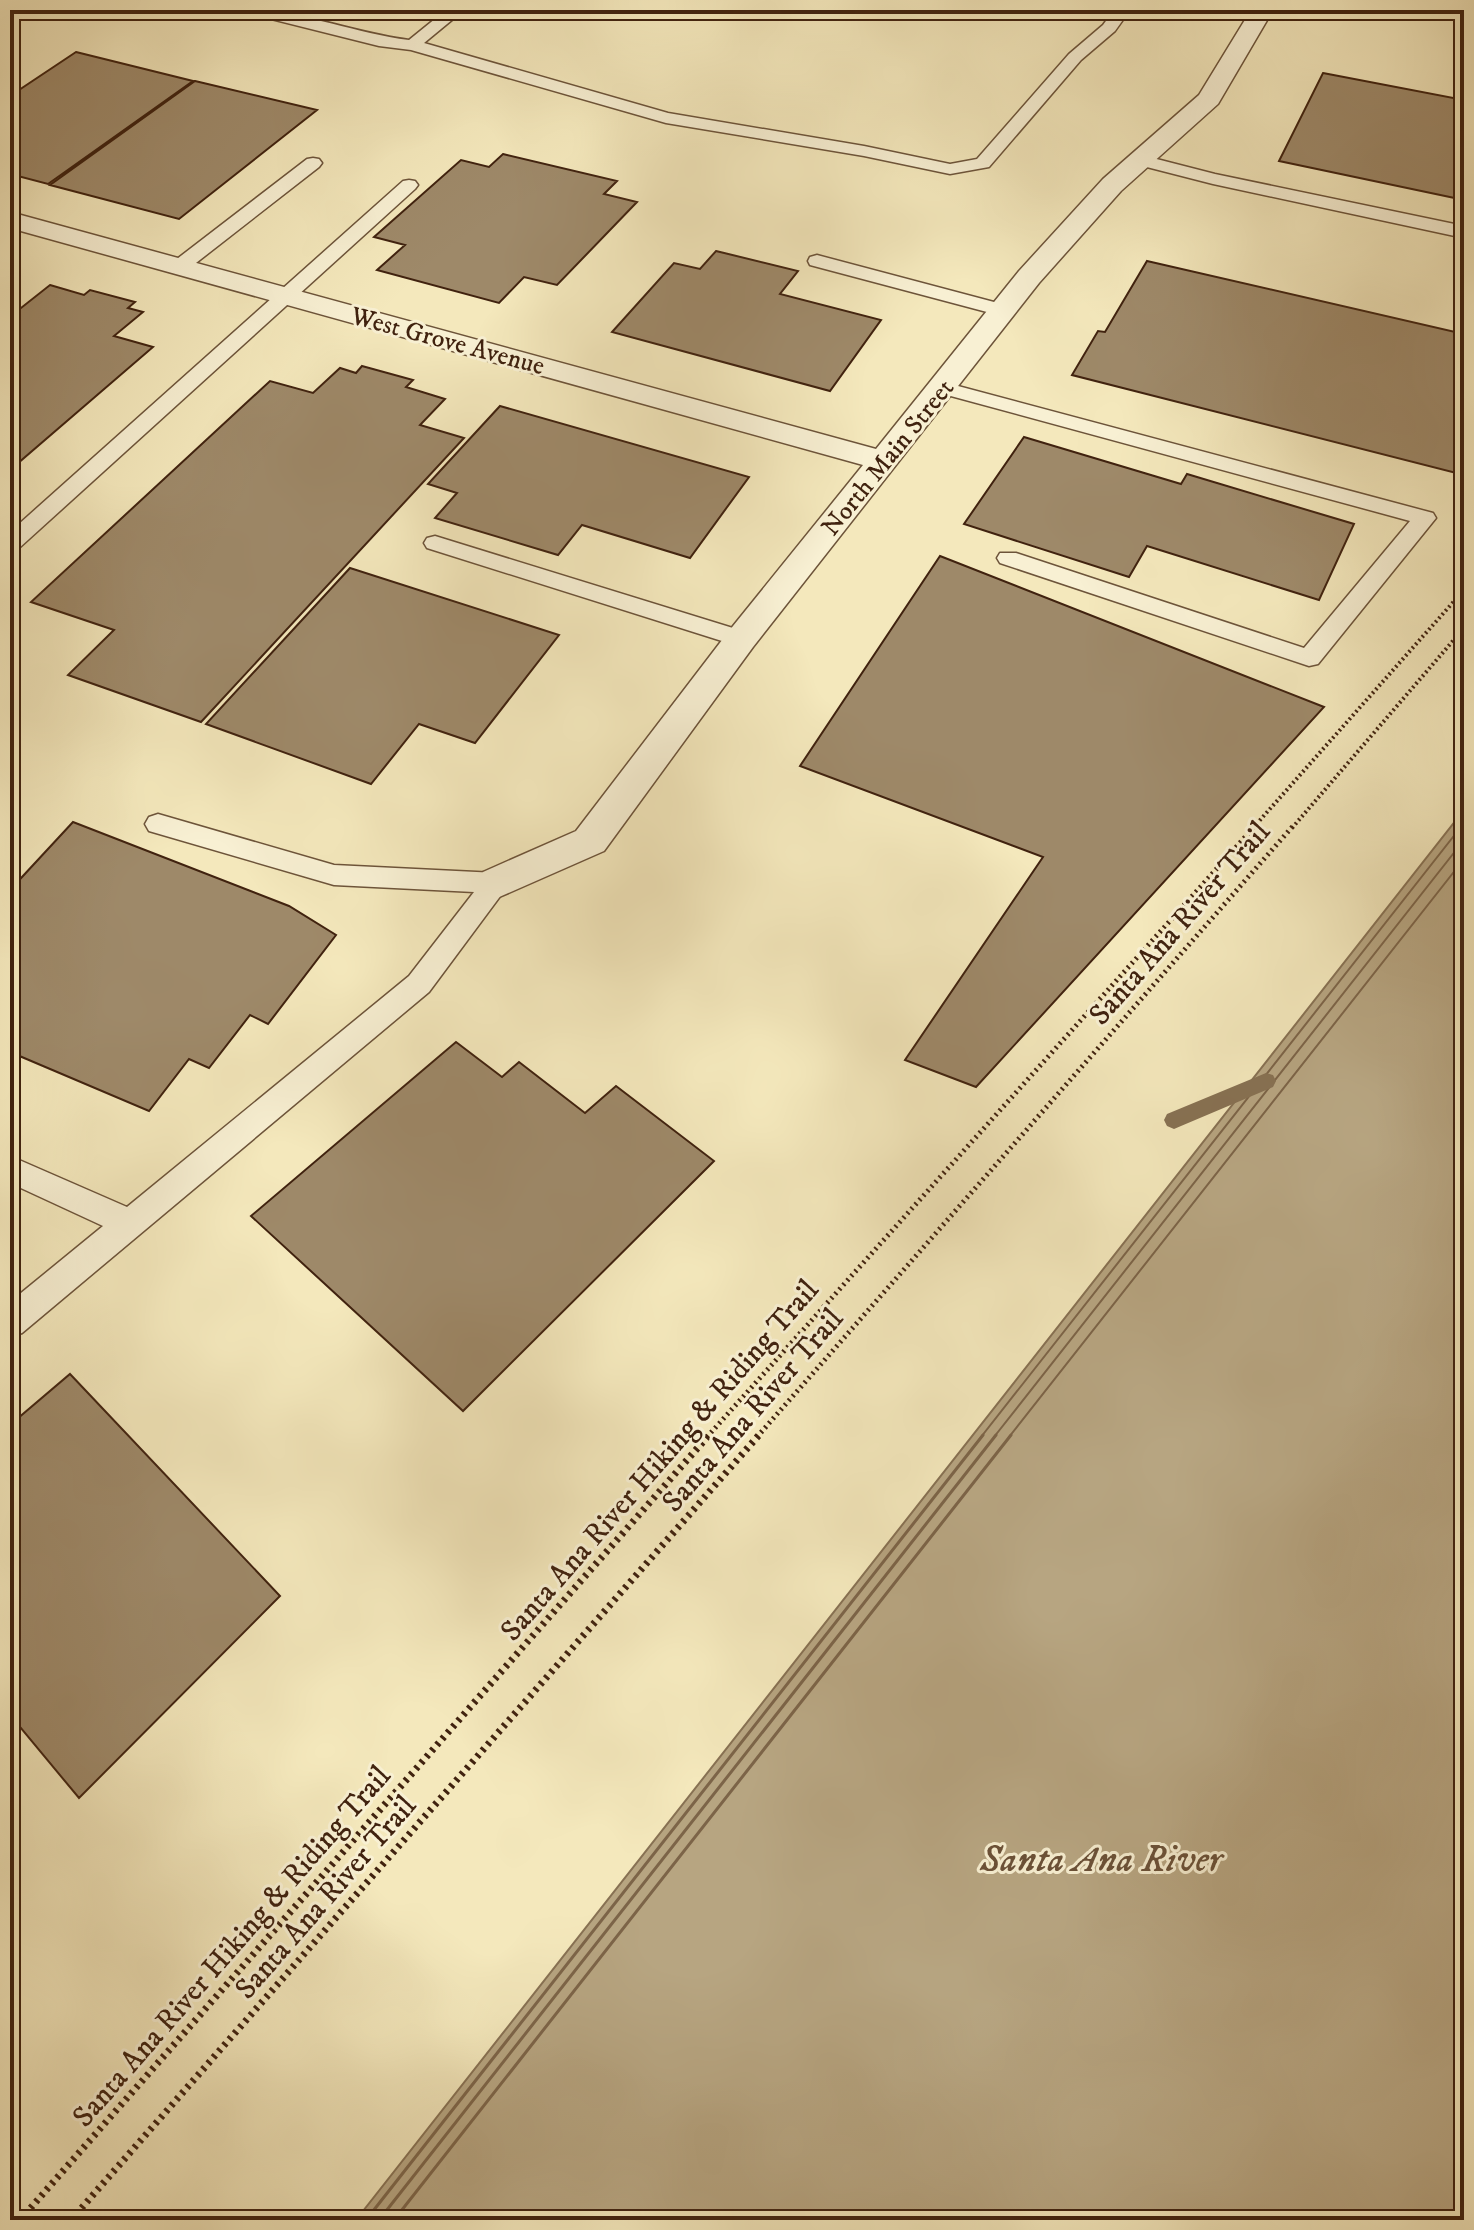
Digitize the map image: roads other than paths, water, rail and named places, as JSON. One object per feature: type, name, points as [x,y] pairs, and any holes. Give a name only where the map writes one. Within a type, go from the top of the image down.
[{"type":"street","name":"North Main Street","points":[[497,883],[590,841],[741,639],[1002,310],[1112,185],[1209,99],[1262,10]]},
{"type":"street","name":"West Grove Avenue","points":[[14,225],[180,266],[885,461]]},
{"type":"lane","points":[[253,10],[379,41],[412,45],[666,118],[864,151],[950,169],[983,163],[1075,57],[1109,28],[1122,10]]},
{"type":"lane","points":[[412,45],[456,10]]},
{"type":"lane","points":[[1141,160],[1213,179],[1464,232]]},
{"type":"lane","points":[[180,266],[313,163]]},
{"type":"lane","points":[[10,544],[409,185]]},
{"type":"lane","points":[[817,261],[1002,310]]},
{"type":"lane","points":[[943,388],[1425,518],[1309,658],[1008,558]]},
{"type":"lane","points":[[435,543],[741,639]]},
{"type":"lane","points":[[158,824],[334,875],[497,883]]},
{"type":"lane","points":[[10,1322],[419,984],[497,883]]},
{"type":"lane","points":[[10,1169],[130,1223]]},
{"type":"water","name":"Santa Ana River","points":[[1464,810],[1464,2220],[356,2220]]},
{"type":"waterway","points":[[1174,1120],[1266,1081]]}]
